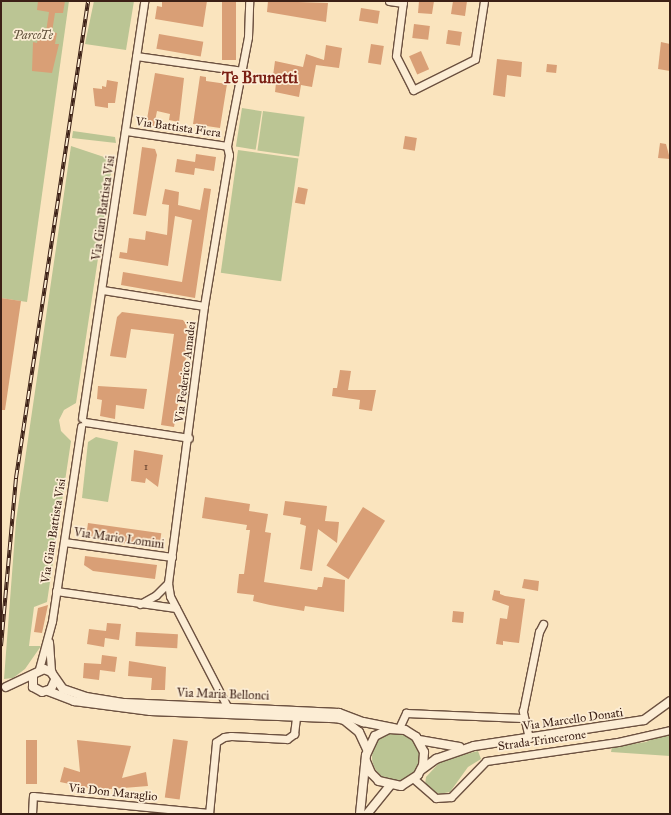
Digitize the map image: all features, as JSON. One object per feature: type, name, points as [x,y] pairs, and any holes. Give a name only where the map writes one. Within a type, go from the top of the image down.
[{"type":"street","name":"Via Gian Battista Visi","points":[[36,672],[49,640],[103,290],[144,1]]},
{"type":"street","name":"Via Federico Amadei","points":[[226,707],[170,596],[168,583],[189,438],[204,306],[228,162],[227,146],[243,71],[249,1]]},
{"type":"street","points":[[389,1],[403,2],[396,56],[413,90],[475,59],[484,1]]},
{"type":"street","points":[[136,56],[243,71]]},
{"type":"street","name":"Via Battista Fiera","points":[[126,131],[227,146]]},
{"type":"street","points":[[103,290],[204,306]]},
{"type":"street","points":[[83,422],[189,438]]},
{"type":"street","name":"Via Mario Lomini","points":[[64,542],[172,557]]},
{"type":"street","points":[[140,604],[156,595],[168,583]]},
{"type":"street","points":[[56,591],[176,608]]},
{"type":"street","points":[[529,738],[522,718],[539,632],[543,624]]},
{"type":"street","name":"Via Gian Battista Visi","points":[[49,640],[53,676]]},
{"type":"street","points":[[33,688],[36,672]]},
{"type":"street","name":"Via Maria Bellonci","points":[[367,749],[359,732],[344,720],[251,716],[107,706],[74,701],[48,691],[42,692],[33,688],[6,687],[36,672],[53,676],[67,691],[86,697],[125,703],[339,713],[363,722],[396,728]]},
{"type":"street","points":[[48,691],[53,676]]},
{"type":"street","name":"Via Marcello Donati","points":[[396,728],[419,740],[452,747],[474,746],[644,720],[670,701]]},
{"type":"street","points":[[226,707],[251,716]]},
{"type":"street","points":[[360,814],[367,749],[379,733],[396,728],[406,714],[522,718]]},
{"type":"street","points":[[209,813],[216,742],[224,737],[231,736],[286,739],[294,734],[296,717]]},
{"type":"street","name":"Strada Trincerone","points":[[414,779],[436,798],[451,797],[486,761],[618,742],[670,730]]},
{"type":"street","points":[[419,740],[424,752],[421,770]]},
{"type":"street","name":"Via Marcello Donati","points":[[414,779],[421,770],[436,759],[474,746]]},
{"type":"street","points":[[366,761],[374,778],[390,786],[401,786],[414,779]]},
{"type":"street","points":[[368,814],[390,786]]},
{"type":"street","name":"Via Don Maraglio","points":[[32,814],[33,796],[209,813]]},
{"type":"green space","name":"ParcoTe","points":[[1,1],[69,1],[27,302],[1,298]]},
{"type":"green space","points":[[94,1],[134,1],[126,50],[85,44]]},
{"type":"green space","points":[[242,108],[262,111],[256,150],[236,147]]},
{"type":"green space","points":[[263,111],[305,117],[299,156],[257,151]]},
{"type":"green space","points":[[73,131],[115,137],[116,143],[72,138]]},
{"type":"green space","points":[[71,146],[113,160],[76,403],[64,410],[59,420],[61,431],[71,441],[47,602],[34,607],[29,646],[41,646],[25,669],[13,678],[4,679],[16,521]]},
{"type":"green space","points":[[238,150],[298,158],[281,281],[221,273]]},
{"type":"green space","points":[[96,437],[118,442],[108,502],[82,498],[88,442]]},
{"type":"green space","points":[[396,733],[405,735],[413,740],[418,748],[420,757],[418,766],[413,774],[405,779],[396,781],[387,779],[379,774],[374,766],[372,757],[374,748],[379,740],[387,735]]},
{"type":"green space","points":[[663,734],[670,734],[670,756],[611,752],[612,747],[646,742]]},
{"type":"green space","points":[[478,751],[481,759],[468,767],[450,792],[439,794],[425,785],[426,777],[442,760]]},
{"type":"building","points":[[38,1],[65,1],[63,13],[55,13],[52,32],[57,33],[55,44],[59,44],[52,73],[32,71],[33,42],[37,43],[39,31],[46,32],[49,12],[37,10]]},
{"type":"building","points":[[162,1],[207,1],[203,27],[155,19],[157,6],[162,7]]},
{"type":"building","points":[[222,1],[236,1],[236,60],[222,60]]},
{"type":"building","points":[[268,1],[328,3],[326,22],[267,12]]},
{"type":"building","points":[[419,1],[434,1],[432,14],[418,13]]},
{"type":"building","points":[[453,1],[467,1],[465,16],[451,14]]},
{"type":"building","points":[[361,8],[380,11],[378,24],[359,21]]},
{"type":"building","points":[[414,24],[430,26],[428,40],[412,38]]},
{"type":"building","points":[[448,30],[462,32],[460,46],[446,44]]},
{"type":"building","points":[[159,34],[203,42],[201,57],[156,49]]},
{"type":"building","points":[[661,42],[670,44],[670,71],[658,69]]},
{"type":"building","points":[[371,44],[384,46],[381,65],[368,63]]},
{"type":"building","points":[[326,45],[342,48],[339,68],[316,65],[312,87],[301,85],[299,97],[275,92],[276,83],[272,83],[275,61],[303,67],[306,54],[324,60]]},
{"type":"building","points":[[421,51],[429,69],[417,75],[409,56]]},
{"type":"building","points":[[497,59],[522,62],[521,77],[507,75],[505,97],[493,95]]},
{"type":"building","points":[[547,64],[557,65],[556,73],[546,72]]},
{"type":"building","points":[[155,73],[184,78],[179,122],[169,120],[170,114],[157,111],[154,126],[146,125]]},
{"type":"building","points":[[200,76],[206,77],[206,81],[227,84],[220,128],[193,124]]},
{"type":"building","points":[[107,80],[118,82],[115,103],[108,103],[108,108],[95,106],[93,88],[102,89],[102,86],[106,87]]},
{"type":"building","points":[[405,136],[417,138],[415,151],[403,149]]},
{"type":"building","points":[[660,143],[666,144],[670,159],[658,158]]},
{"type":"building","points":[[142,147],[155,149],[157,155],[146,216],[133,214]]},
{"type":"building","points":[[196,154],[216,157],[214,171],[195,168],[194,175],[175,172],[177,159],[195,162]]},
{"type":"building","points":[[298,187],[308,189],[305,205],[295,203]]},
{"type":"building","points":[[204,188],[211,189],[195,298],[121,285],[123,272],[182,282],[192,220],[175,216],[168,266],[119,258],[120,252],[127,253],[129,238],[145,240],[146,231],[167,235],[169,205],[162,204],[165,189],[179,192],[178,205],[200,210]]},
{"type":"building","points":[[1,298],[21,301],[5,410],[1,410]]},
{"type":"building","points":[[122,312],[183,320],[186,324],[189,340],[174,427],[161,425],[174,334],[131,329],[126,358],[110,356],[117,317]]},
{"type":"building","points":[[340,370],[351,371],[348,390],[376,390],[372,411],[359,409],[360,400],[332,396],[333,388],[337,388]]},
{"type":"building","points":[[98,386],[147,389],[144,409],[116,405],[115,419],[100,416],[102,400],[97,399]]},
{"type":"building","points":[[134,450],[163,455],[158,487],[146,478],[145,483],[131,481]]},
{"type":"building","points":[[205,497],[250,504],[249,511],[268,514],[265,532],[271,533],[264,582],[317,590],[318,587],[322,587],[324,577],[345,580],[344,612],[305,606],[304,611],[270,605],[253,601],[254,595],[237,593],[239,574],[244,574],[250,530],[246,530],[247,525],[202,518]]},
{"type":"building","points":[[285,501],[327,506],[325,521],[339,522],[337,543],[318,529],[312,571],[300,569],[306,526],[300,524],[301,518],[283,515]]},
{"type":"building","points":[[363,507],[385,521],[348,579],[326,566]]},
{"type":"building","points":[[88,523],[161,533],[159,548],[86,538]]},
{"type":"building","points":[[85,556],[157,565],[155,579],[93,571],[84,565]]},
{"type":"building","points":[[524,579],[539,581],[538,591],[522,588]]},
{"type":"building","points":[[494,590],[500,591],[500,594],[505,596],[525,599],[519,643],[503,641],[503,645],[496,644],[500,618],[507,619],[509,606],[492,600]]},
{"type":"building","points":[[48,605],[42,633],[34,632],[38,608]]},
{"type":"building","points":[[453,611],[464,612],[463,623],[452,622]]},
{"type":"building","points":[[107,623],[121,624],[119,640],[105,638],[104,647],[87,644],[89,629],[106,631]]},
{"type":"building","points":[[136,632],[178,634],[177,648],[135,646]]},
{"type":"building","points":[[102,655],[117,657],[115,672],[100,670],[99,680],[83,678],[84,663],[101,664]]},
{"type":"building","points":[[129,661],[166,667],[165,690],[151,690],[152,678],[128,676]]},
{"type":"building","points":[[173,739],[188,741],[180,800],[165,797]]},
{"type":"building","points":[[26,740],[37,740],[37,784],[26,784]]},
{"type":"building","points":[[77,740],[131,746],[122,778],[146,772],[148,786],[99,790],[60,782],[64,767],[80,772]]},
{"type":"railway","points":[[1,646],[16,478],[88,1]]},
{"type":"district","name":"Te Brunetti","points":[[260,78]]}]
